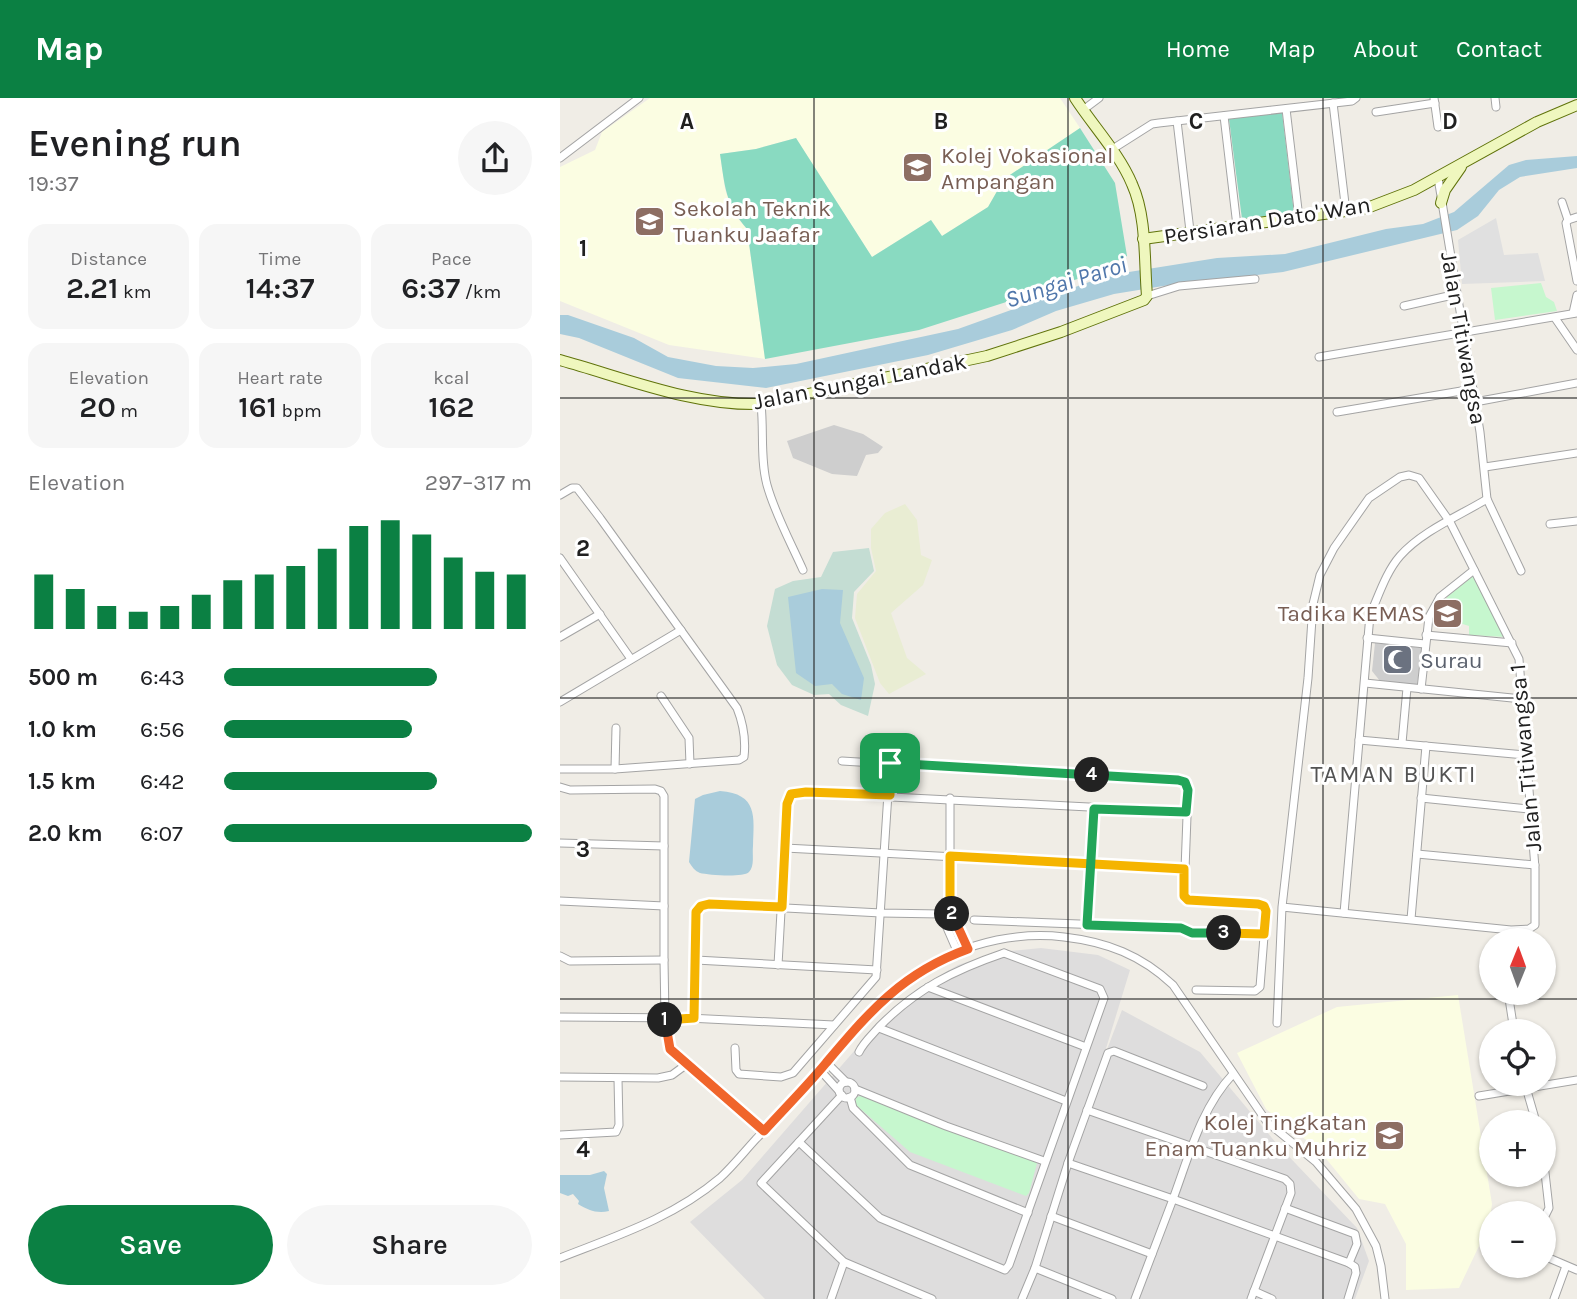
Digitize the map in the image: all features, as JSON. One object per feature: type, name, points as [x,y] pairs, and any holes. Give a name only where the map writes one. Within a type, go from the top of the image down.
[{"type":"street","points":[[624,98],[625,108]]},
{"type":"street","points":[[560,158],[639,98]]},
{"type":"street","points":[[1075,98],[1135,191],[1143,239],[1146,292],[1255,279]]},
{"type":"street","points":[[1083,110],[1099,98]]},
{"type":"street","points":[[1111,150],[1152,124],[1352,101],[1356,98]]},
{"type":"street","points":[[1377,111],[1435,101],[1437,127]]},
{"type":"street","points":[[1333,103],[1346,212]]},
{"type":"street","name":"Persiaran Dato' Wan","points":[[1143,239],[1367,208],[1438,178],[1571,103]]},
{"type":"street","points":[[1286,109],[1299,218]]},
{"type":"street","points":[[1224,116],[1237,226]]},
{"type":"street","points":[[1177,121],[1190,231]]},
{"type":"street","points":[[1441,202],[1445,190],[1463,165]]},
{"type":"street","name":"Jalan Titiwangsa","points":[[1438,178],[1485,467],[1487,499]]},
{"type":"street","points":[[1420,187],[1432,190],[1441,202]]},
{"type":"street","points":[[1562,202],[1568,220],[1566,225],[1577,281]]},
{"type":"street","points":[[1568,220],[1577,217]]},
{"type":"street","name":"Jalan Sungai Landak","points":[[560,360],[700,399],[735,405],[761,404],[987,356],[1144,300],[1146,292]]},
{"type":"street","points":[[1404,306],[1457,294]]},
{"type":"street","points":[[1319,356],[1555,318],[1575,313],[1577,295]]},
{"type":"street","points":[[1555,318],[1577,350]]},
{"type":"street","points":[[1475,402],[1577,383]]},
{"type":"street","points":[[1337,412],[1473,389]]},
{"type":"street","points":[[761,404],[767,486],[803,570]]},
{"type":"street","points":[[1485,467],[1577,453]]},
{"type":"street","name":"Jalan Titiwangsa 1","points":[[1282,907],[1308,678],[1313,604],[1320,575],[1334,548],[1369,498],[1400,477],[1409,475],[1419,478],[1450,522],[1519,659],[1535,865],[1535,925],[1530,928]]},
{"type":"street","points":[[560,495],[577,488],[681,629],[737,708],[742,721],[745,749],[744,757],[739,760],[615,769],[560,769]]},
{"type":"street","points":[[1344,913],[1367,638],[1370,615],[1385,580],[1400,557],[1424,534],[1450,522],[1487,499],[1521,571]]},
{"type":"street","points":[[1550,524],[1577,521]]},
{"type":"street","points":[[561,563],[631,659]]},
{"type":"street","points":[[1421,689],[1429,617],[1440,597],[1474,570]]},
{"type":"street","points":[[560,637],[600,614]]},
{"type":"street","points":[[560,702],[681,629]]},
{"type":"street","points":[[1426,635],[1512,643]]},
{"type":"street","points":[[1367,638],[1425,645]]},
{"type":"street","points":[[1365,683],[1522,699]]},
{"type":"street","points":[[1402,743],[1407,688]]},
{"type":"street","points":[[661,696],[689,738],[690,764]]},
{"type":"street","points":[[615,769],[616,728]]},
{"type":"street","points":[[1359,740],[1525,755]]},
{"type":"street","points":[[1411,919],[1426,746]]},
{"type":"street","points":[[842,761],[1185,782],[1188,790],[1184,896],[1188,900],[1258,904],[1264,906],[1266,911],[1260,987],[1255,991],[1196,990]]},
{"type":"street","points":[[736,1048],[736,1070],[739,1074],[781,1077],[793,1073],[872,984],[877,970],[890,763]]},
{"type":"street","points":[[560,787],[570,790],[655,789],[661,791],[664,796],[665,1018],[670,1049],[764,1131]]},
{"type":"street","points":[[778,965],[787,804],[788,797],[794,792],[1186,812]]},
{"type":"street","points":[[950,798],[950,909],[968,949]]},
{"type":"street","points":[[1421,798],[1529,809]]},
{"type":"street","points":[[1087,925],[1094,809]]},
{"type":"street","points":[[560,843],[664,846]]},
{"type":"street","points":[[785,848],[1184,869]]},
{"type":"street","points":[[1417,854],[1535,865]]},
{"type":"street","points":[[560,901],[664,906]]},
{"type":"street","points":[[691,1018],[696,960],[696,912],[701,906],[782,907],[881,914],[941,914],[950,909]]},
{"type":"street","points":[[1277,1023],[1282,907],[1493,928]]},
{"type":"street","points":[[941,914],[958,953]]},
{"type":"street","points":[[974,920],[1181,928],[1192,933],[1264,934]]},
{"type":"street","points":[[560,1258],[640,1227],[678,1208],[722,1175],[827,1063],[862,1020],[897,987],[968,949],[999,939],[1029,935],[1102,944],[1136,957],[1158,971],[1173,985],[1267,1122],[1316,1162],[1356,1209],[1376,1246],[1385,1299]]},
{"type":"street","points":[[999,939],[1004,953]]},
{"type":"street","points":[[799,1142],[880,1219],[1005,1270],[1028,1213],[1044,1161],[1104,998],[1103,992],[1004,953],[962,968],[900,1006],[859,1052]]},
{"type":"street","points":[[560,956],[567,955],[573,960],[664,960]]},
{"type":"street","points":[[696,960],[877,970]]},
{"type":"street","points":[[928,987],[1086,1047]]},
{"type":"street","points":[[560,1011],[570,1018]]},
{"type":"street","points":[[560,1017],[691,1018],[834,1025]]},
{"type":"street","points":[[878,1028],[1066,1101]]},
{"type":"street","points":[[1022,1299],[1035,1268],[1068,1163],[1110,1051],[1203,1086]]},
{"type":"street","points":[[827,1063],[855,1089],[946,1126],[1044,1161]]},
{"type":"street","points":[[563,1075],[618,1079],[658,1078],[672,1075],[687,1064]]},
{"type":"street","points":[[820,1070],[840,1093],[850,1097]]},
{"type":"street","points":[[1135,1299],[1192,1146],[1216,1094],[1233,1073]]},
{"type":"street","points":[[560,1135],[616,1132],[619,1125],[618,1079]]},
{"type":"street","points":[[1556,1082],[1577,1080]]},
{"type":"street","points":[[846,1082],[840,1086],[840,1093],[799,1142],[761,1183],[844,1262],[932,1299]]},
{"type":"street","points":[[855,1089],[850,1097],[853,1108],[910,1165],[1028,1213]]},
{"type":"street","points":[[1087,1110],[1285,1179],[1290,1184],[1291,1193],[1252,1295],[1272,1299]]},
{"type":"street","points":[[560,1129],[570,1136]]},
{"type":"street","points":[[1068,1163],[1349,1263],[1355,1267],[1356,1273],[1348,1299]]},
{"type":"street","points":[[1285,1208],[1354,1234],[1357,1244],[1349,1263]]},
{"type":"street","points":[[1051,1216],[1152,1254]]},
{"type":"street","points":[[1556,1261],[1577,1270]]},
{"type":"street","points":[[831,1299],[844,1262]]},
{"type":"street","points":[[1554,1299],[1566,1266]]},
{"type":"street","points":[[1035,1268],[1112,1299]]},
{"type":"shaded area","points":[[650,98],[1060,98],[1080,128],[1004,179],[988,207],[942,236],[931,220],[872,257],[796,138],[756,149],[720,154],[725,189],[733,213],[747,229],[765,359],[669,345],[560,301],[560,167],[595,150],[602,132]]},
{"type":"shaded area","points":[[1496,218],[1504,255],[1538,253],[1545,281],[1462,284],[1458,240]]},
{"type":"shaded area","points":[[834,425],[863,434],[883,447],[878,453],[866,455],[857,476],[832,474],[793,458],[787,441]]},
{"type":"shaded area","points":[[905,504],[917,520],[921,555],[932,560],[923,585],[891,613],[907,658],[926,674],[889,694],[880,683],[855,618],[857,594],[876,571],[871,548],[871,529],[885,513]]},
{"type":"shaded area","points":[[869,548],[874,571],[854,592],[852,618],[871,665],[875,684],[868,716],[841,705],[829,694],[814,695],[792,685],[777,665],[767,626],[775,589],[793,581],[821,577],[833,552]]},
{"type":"shaded area","name":"Surau","points":[[1375,643],[1422,648],[1417,685],[1380,681],[1372,671]]},
{"type":"shaded area","points":[[1041,948],[1098,955],[1130,970],[1100,1068],[1122,1010],[1200,1052],[1277,1144],[1357,1228],[1369,1261],[1355,1299],[765,1299],[690,1222],[742,1180],[882,1019],[917,989],[958,965],[999,952]]},
{"type":"shaded area","name":"Kolej Tingkatan Enam Tuanku Muhriz","points":[[1458,995],[1479,1124],[1479,1187],[1489,1187],[1492,1201],[1479,1201],[1479,1246],[1459,1288],[1406,1290],[1406,1244],[1385,1204],[1359,1199],[1319,1150],[1266,1109],[1237,1053],[1337,1007]]},
{"type":"green space","points":[[1282,112],[1294,213],[1242,219],[1229,119]]},
{"type":"green space","points":[[1080,128],[1115,183],[1127,256],[1090,275],[919,330],[765,359],[747,229],[730,203],[720,154],[756,149],[796,138],[872,257],[931,220],[942,236],[988,207],[1004,179]]},
{"type":"green space","points":[[1541,283],[1546,297],[1554,302],[1557,311],[1495,320],[1491,288]]},
{"type":"green space","points":[[1473,576],[1506,637],[1469,635],[1469,626],[1434,615],[1448,596]]},
{"type":"green space","points":[[862,1096],[1035,1158],[1037,1163],[1029,1193],[1026,1196],[910,1152],[856,1105],[856,1097]]},
{"type":"water","points":[[1577,156],[1577,168],[1520,177],[1499,190],[1478,216],[1457,230],[1283,272],[1114,294],[1056,311],[1012,330],[928,355],[766,388],[678,378],[579,338],[560,334],[560,315],[568,315],[634,338],[668,357],[716,366],[753,368],[796,364],[958,329],[1092,281],[1129,272],[1217,258],[1285,254],[1386,229],[1423,224],[1454,212],[1509,165],[1526,160]]},
{"type":"water","points":[[822,589],[843,590],[840,623],[864,678],[861,700],[842,694],[832,684],[815,686],[796,673],[788,597]]},
{"type":"water","points":[[720,791],[741,797],[751,808],[754,825],[753,863],[746,874],[725,876],[700,873],[689,862],[695,799]]},
{"type":"water","points":[[604,1171],[607,1174],[604,1188],[609,1211],[589,1210],[578,1204],[579,1201],[573,1194],[568,1196],[560,1193],[560,1175],[590,1175]]},
{"type":"place","name":"Kolej Vokasional Ampangan","points":[[918,168]]},
{"type":"place","name":"Sekolah Teknik Tuanku Jaafar","points":[[650,221]]},
{"type":"place","name":"Tadika KEMAS","points":[[1448,613]]},
{"type":"place","name":"Surau","points":[[1397,660]]},
{"type":"place","name":"Kolej Tingkatan Enam Tuanku Muhriz","points":[[1390,1135]]},
{"type":"district","name":"TAMAN BUKTI","points":[[1394,774]]},
{"type":"route","points":[[890,763],[890,795],[794,792],[788,797],[782,907],[709,904],[701,906],[696,912],[694,1018],[665,1018],[670,1049],[764,1131],[885,997],[909,978],[968,949],[950,909],[950,856],[1091,865],[1184,869],[1184,896],[1188,900],[1264,906],[1264,934],[1192,933],[1181,928],[1087,925],[1091,865],[1094,809],[1186,812],[1188,790],[1185,782],[890,763]]},
{"type":"water label","name":"Sungai Paroi","points":[[1066,282]]}]
